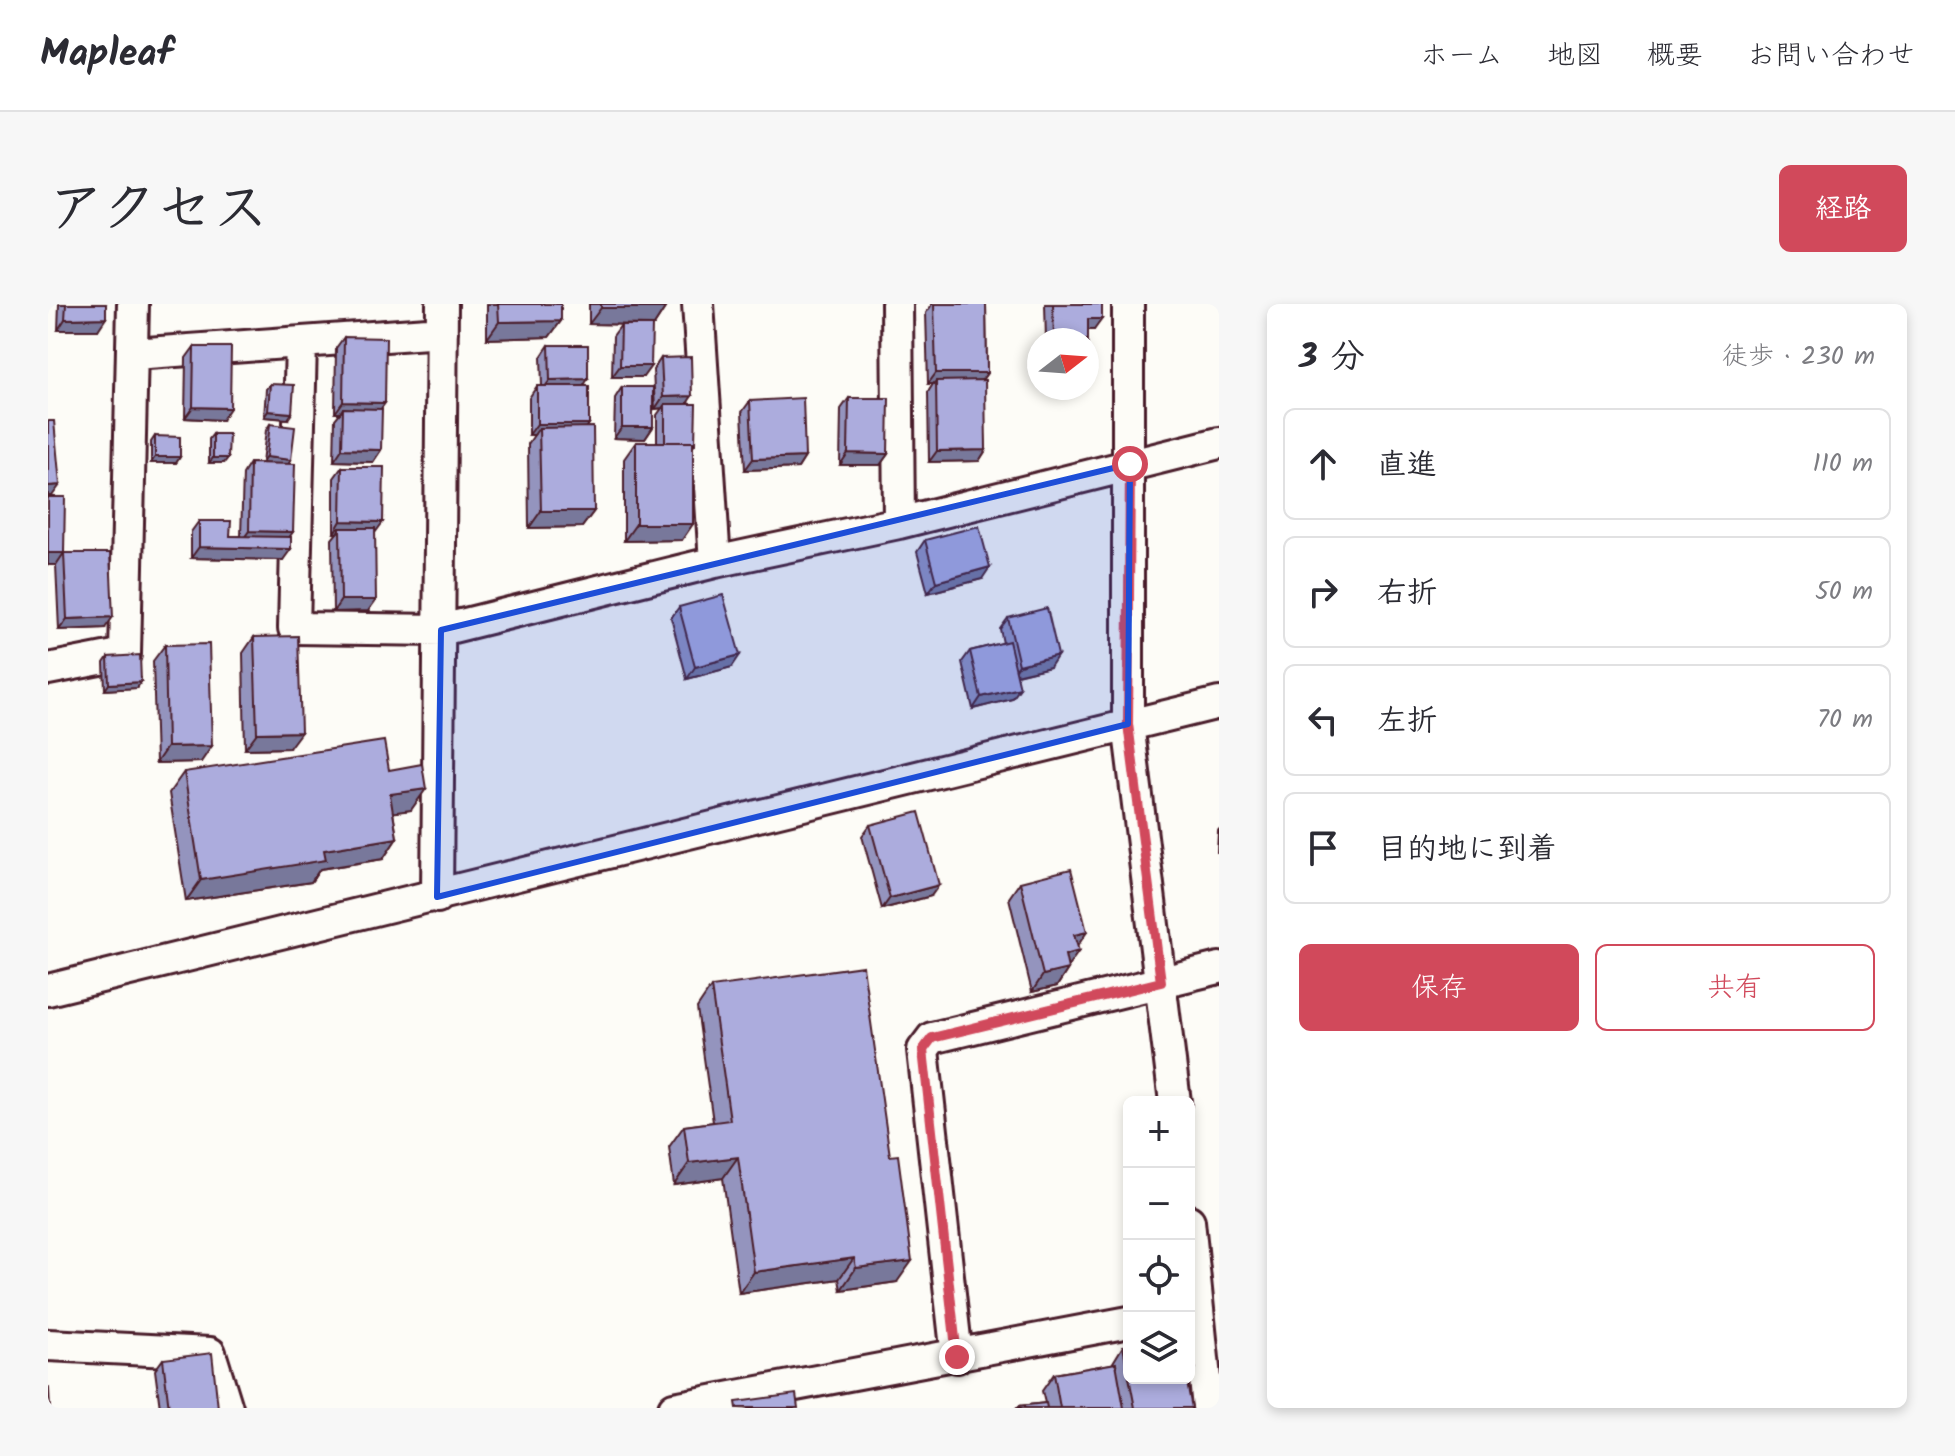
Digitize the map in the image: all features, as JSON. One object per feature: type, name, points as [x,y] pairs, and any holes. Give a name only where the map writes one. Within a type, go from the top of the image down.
[{"type":"street","points":[[48,669],[125,654],[133,304]]},
{"type":"street","points":[[698,304],[715,562]]},
{"type":"street","points":[[897,304],[899,523]]},
{"type":"street","points":[[1128,304],[1128,724],[1174,1096]]},
{"type":"street","points":[[133,354],[301,342],[442,318],[437,897]]},
{"type":"street","points":[[301,342],[294,628],[441,630],[715,562],[899,523],[1219,443]]},
{"type":"street","points":[[48,990],[1219,703]]},
{"type":"street","points":[[957,1357],[923,1050],[932,1038],[1219,968]]},
{"type":"street","points":[[1192,1240],[1202,1307],[1208,1408]]},
{"type":"street","points":[[674,1408],[1123,1323]]},
{"type":"street","points":[[48,1345],[210,1353],[227,1408]]},
{"type":"highlighted area","points":[[1130,464],[1128,724],[437,897],[441,630]]},
{"type":"building","points":[[66,304],[106,304],[106,318],[65,319]]},
{"type":"building","points":[[498,304],[561,304],[561,321],[499,322]]},
{"type":"building","points":[[601,304],[665,304],[665,308],[601,308]]},
{"type":"building","points":[[934,304],[986,304],[987,373],[936,373]]},
{"type":"building","points":[[1053,304],[1102,304],[1102,319],[1088,319],[1088,328],[1054,328]]},
{"type":"building","points":[[621,325],[652,325],[651,366],[620,366]]},
{"type":"building","points":[[344,337],[386,338],[385,403],[343,402]]},
{"type":"building","points":[[549,345],[588,345],[588,379],[550,380]]},
{"type":"building","points":[[194,347],[231,347],[230,408],[193,407]]},
{"type":"building","points":[[691,357],[692,396],[663,397],[661,358]]},
{"type":"building","points":[[985,380],[986,450],[937,451],[936,381]]},
{"type":"building","points":[[270,384],[294,385],[292,413],[268,411]]},
{"type":"building","points":[[537,386],[589,386],[589,424],[537,424]]},
{"type":"building","points":[[622,387],[653,387],[653,427],[622,427]]},
{"type":"building","points":[[803,398],[805,457],[753,459],[750,401]]},
{"type":"building","points":[[849,398],[889,398],[888,454],[848,453]]},
{"type":"building","points":[[665,404],[696,404],[695,444],[665,442]]},
{"type":"building","points":[[343,408],[382,409],[381,450],[342,449]]},
{"type":"building","points":[[48,421],[54,421],[60,485],[48,486]]},
{"type":"building","points":[[270,424],[295,427],[291,460],[266,457]]},
{"type":"building","points":[[593,427],[594,511],[541,511],[539,428]]},
{"type":"building","points":[[213,434],[229,434],[228,458],[213,458]]},
{"type":"building","points":[[155,436],[180,437],[180,457],[155,457]]},
{"type":"building","points":[[636,442],[693,442],[693,524],[636,524]]},
{"type":"building","points":[[250,463],[295,464],[293,532],[249,531]]},
{"type":"building","points":[[342,467],[384,467],[383,522],[341,521]]},
{"type":"building","points":[[48,497],[65,497],[64,553],[48,553]]},
{"type":"building","points":[[199,521],[231,521],[230,536],[291,537],[291,549],[199,547]]},
{"type":"building","points":[[979,526],[990,567],[936,582],[925,540]]},
{"type":"building","points":[[340,528],[375,528],[376,600],[341,600]]},
{"type":"building","points":[[64,553],[110,553],[113,617],[67,619]]},
{"type":"building","points":[[723,595],[740,655],[695,667],[679,607]]},
{"type":"building","points":[[1047,608],[1058,655],[1019,665],[1008,618]]},
{"type":"building","points":[[298,636],[301,732],[257,733],[254,637]]},
{"type":"building","points":[[1009,641],[1020,688],[981,697],[970,651]]},
{"type":"building","points":[[209,644],[212,746],[167,747],[165,645]]},
{"type":"building","points":[[140,655],[141,682],[109,684],[108,657]]},
{"type":"building","points":[[384,741],[389,770],[422,764],[426,789],[390,794],[397,838],[324,850],[326,860],[201,880],[184,772]]},
{"type":"building","points":[[919,812],[939,885],[890,898],[870,825]]},
{"type":"building","points":[[1071,869],[1087,932],[1074,935],[1079,951],[1065,955],[1068,969],[1043,975],[1020,882]]},
{"type":"building","points":[[863,966],[890,1156],[898,1155],[912,1261],[856,1268],[854,1258],[754,1272],[738,1157],[689,1163],[684,1126],[730,1120],[711,987]]},
{"type":"building","points":[[212,1353],[218,1408],[169,1408],[163,1359]]},
{"type":"building","points":[[1116,1363],[1124,1408],[1060,1408],[1054,1374]]},
{"type":"building","points":[[1130,1384],[1187,1384],[1192,1408],[1135,1408]]},
{"type":"building","points":[[796,1394],[798,1408],[737,1408],[736,1402]]},
{"type":"building","points":[[1046,1403],[1047,1408],[1019,1408],[1019,1406]]},
{"type":"route","points":[[957,1357],[923,1050],[932,1038],[1161,982],[1128,724],[1130,464]]}]
